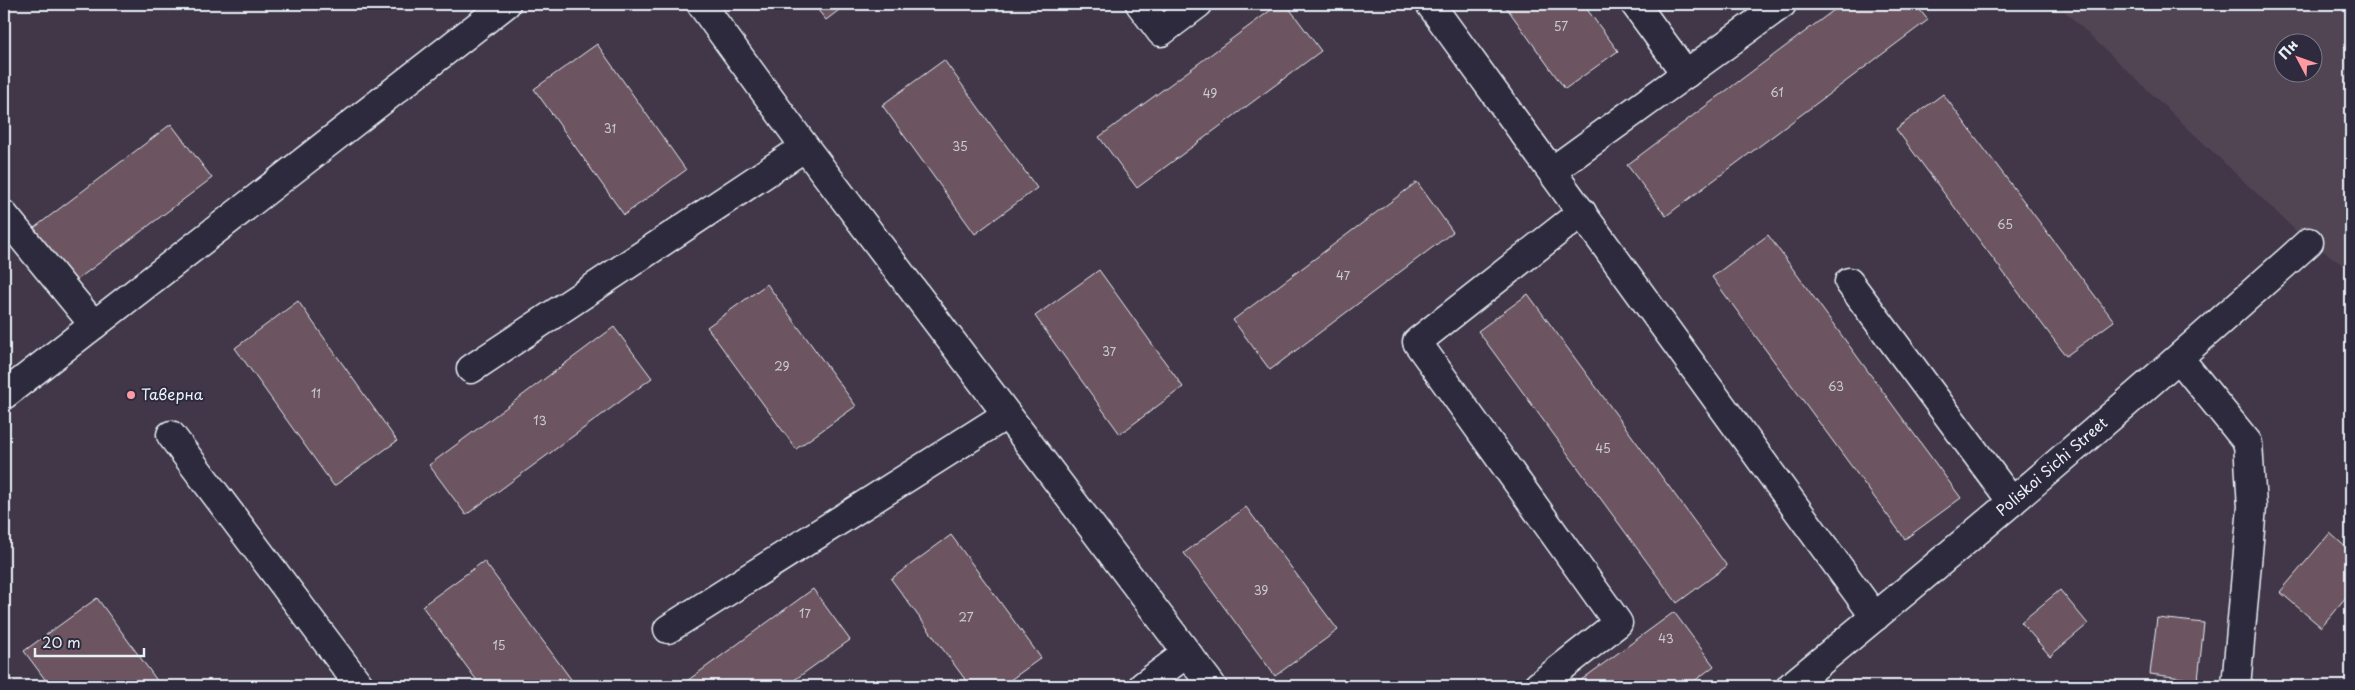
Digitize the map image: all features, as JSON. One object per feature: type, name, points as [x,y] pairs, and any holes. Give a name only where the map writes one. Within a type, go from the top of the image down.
[{"type":"street","points":[[4,395],[506,4]]},
{"type":"street","points":[[701,4],[805,147],[1212,686]]},
{"type":"street","points":[[1140,4],[1161,32],[1198,4]]},
{"type":"street","points":[[1430,4],[1875,617]]},
{"type":"street","points":[[1635,4],[1686,74]]},
{"type":"street","points":[[1552,171],[1782,4]]},
{"type":"street","points":[[471,369],[805,147]]},
{"type":"street","points":[[1538,686],[1618,623],[1417,342],[1582,212]]},
{"type":"street","points":[[4,215],[94,325]]},
{"type":"street","name":"Poliskoi Sichi Street","points":[[1791,686],[2012,502],[2179,358],[2309,242]]},
{"type":"street","points":[[1849,282],[2012,502]]},
{"type":"street","points":[[2179,358],[2248,443],[2252,507],[2236,686]]},
{"type":"street","points":[[668,629],[1006,415]]},
{"type":"street","points":[[171,435],[360,686]]},
{"type":"street","points":[[1143,686],[1187,652]]},
{"type":"shaded area","points":[[2057,4],[2351,4],[2351,271],[2296,231]]},
{"type":"building","points":[[813,4],[847,4],[826,20]]},
{"type":"building","points":[[1279,4],[1286,4],[1321,51],[1137,188],[1099,137]]},
{"type":"building","points":[[1504,4],[1583,4],[1618,51],[1565,89]]},
{"type":"building","points":[[1842,4],[1915,4],[1928,20],[1666,216],[1627,165]]},
{"type":"building","points":[[597,44],[686,170],[624,215],[534,89]]},
{"type":"building","points":[[944,60],[1037,188],[975,234],[882,105]]},
{"type":"building","points":[[1943,94],[2114,321],[2066,356],[1896,129]]},
{"type":"building","points":[[171,124],[212,178],[74,282],[34,228]]},
{"type":"building","points":[[1417,182],[1453,232],[1270,370],[1233,320]]},
{"type":"building","points":[[1768,235],[1961,498],[1905,539],[1712,277]]},
{"type":"building","points":[[1099,270],[1183,387],[1120,434],[1035,316]]},
{"type":"building","points":[[767,284],[856,406],[796,449],[707,327]]},
{"type":"building","points":[[1528,294],[1727,566],[1677,603],[1478,331]]},
{"type":"building","points":[[298,301],[397,441],[334,486],[235,348]]},
{"type":"building","points":[[614,327],[652,378],[466,515],[429,465]]},
{"type":"building","points":[[1246,507],[1338,630],[1275,676],[1184,553]]},
{"type":"building","points":[[2330,533],[2351,552],[2351,591],[2321,627],[2280,592]]},
{"type":"building","points":[[951,535],[1041,658],[1002,686],[970,686],[891,579]]},
{"type":"building","points":[[484,561],[576,686],[481,686],[422,606]]},
{"type":"building","points":[[813,589],[850,640],[786,686],[680,686]]},
{"type":"building","points":[[2060,590],[2088,624],[2050,656],[2021,622]]},
{"type":"building","points":[[97,598],[161,686],[50,686],[24,651]]},
{"type":"building","points":[[1674,612],[1714,666],[1688,686],[1573,686]]},
{"type":"building","points":[[2157,618],[2204,623],[2198,680],[2150,674]]},
{"type":"place","name":"Таверна","points":[[131,395]]}]
